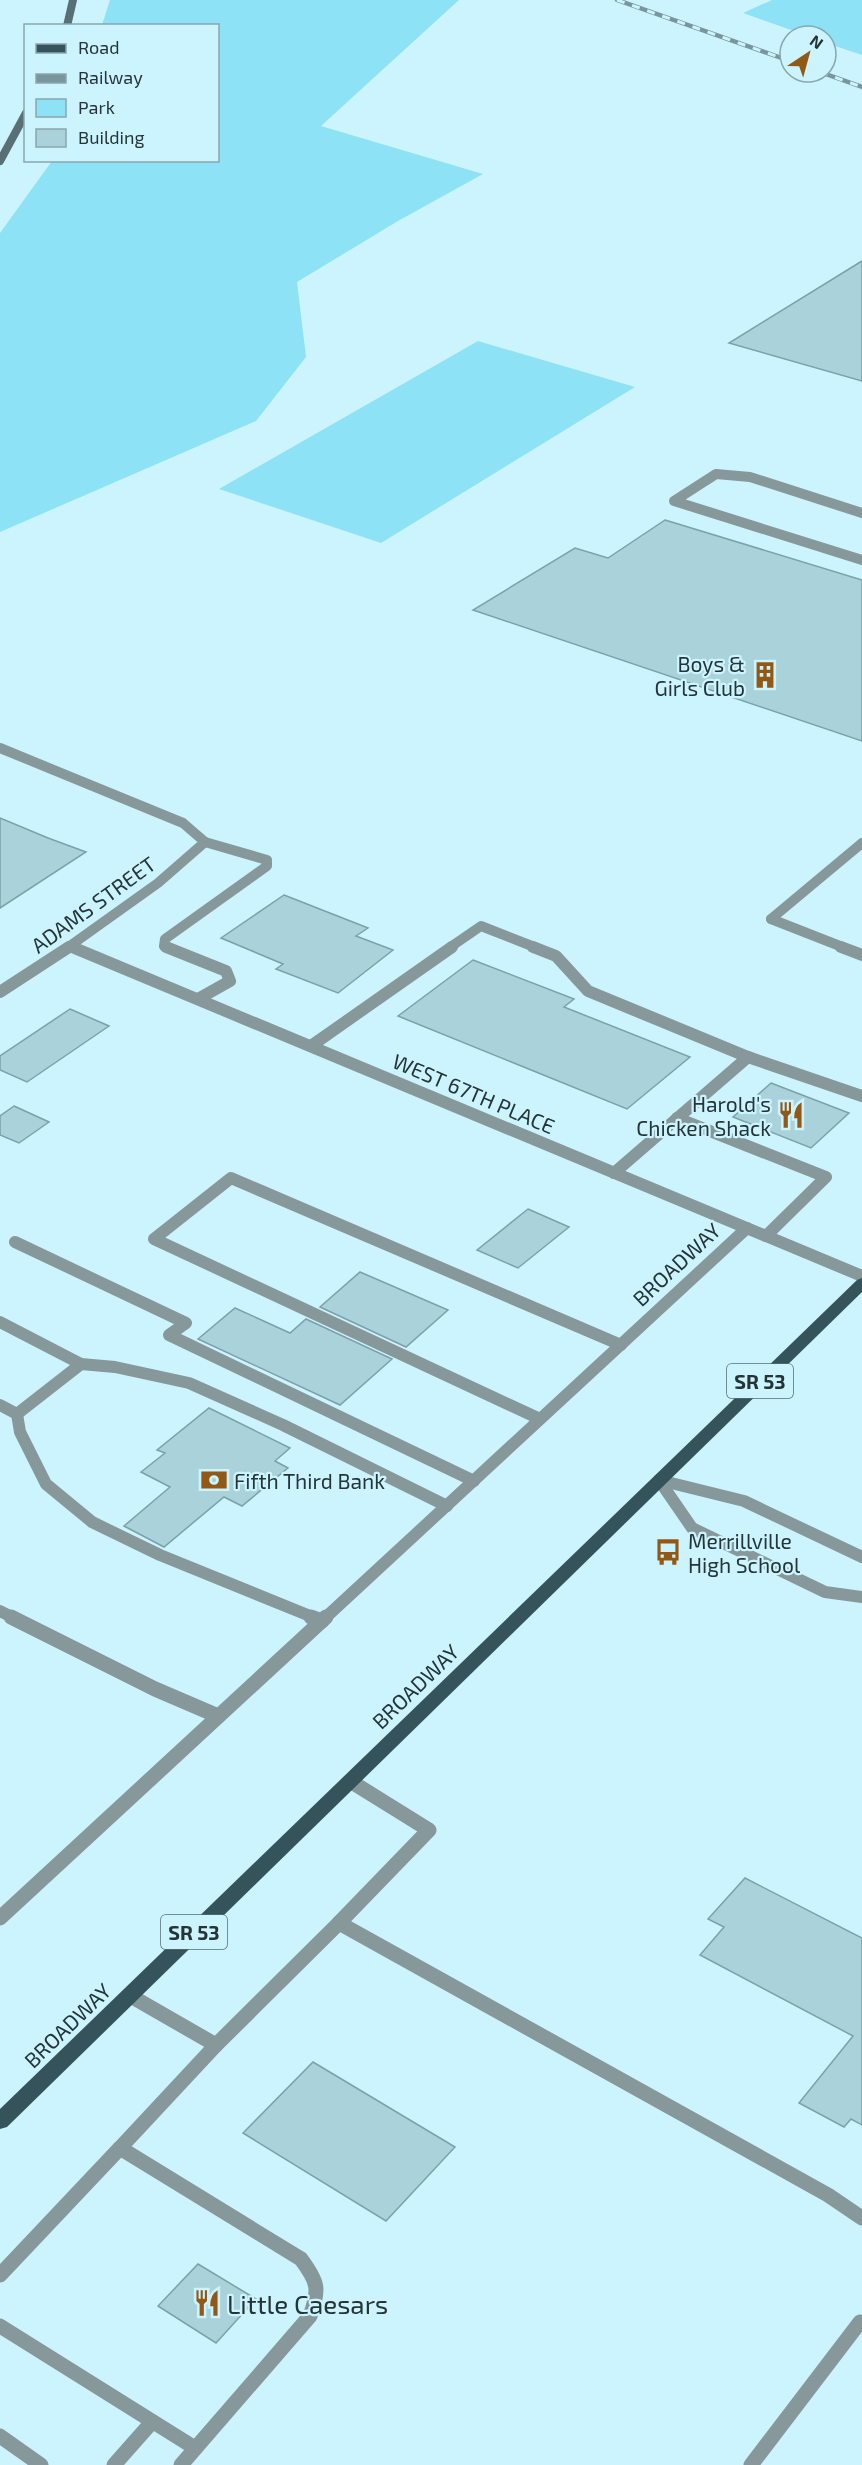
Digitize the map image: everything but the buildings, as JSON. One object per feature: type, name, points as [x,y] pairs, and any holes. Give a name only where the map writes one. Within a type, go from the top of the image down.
[{"type":"main road","name":"BROADWAY","points":[[0,2121],[659,1480],[859,1290]]},
{"type":"street","points":[[67,24],[73,0]]},
{"type":"street","points":[[0,161],[24,117]]},
{"type":"street","points":[[862,513],[750,477],[716,474],[674,501],[862,560]]},
{"type":"street","points":[[0,748],[183,823],[205,842],[267,860],[267,866],[165,939],[164,946],[226,971],[230,981],[198,999]]},
{"type":"street","name":"ADAMS STREET","points":[[0,992],[70,946],[184,862],[205,842]]},
{"type":"street","points":[[862,843],[771,919],[862,955]]},
{"type":"street","points":[[311,1046],[481,926],[556,956],[588,991],[748,1057],[862,1096]]},
{"type":"street","name":"WEST 67TH PLACE","points":[[70,946],[862,1276]]},
{"type":"street","points":[[614,1173],[748,1057]]},
{"type":"street","points":[[677,1118],[826,1177],[766,1236]]},
{"type":"street","points":[[540,1419],[154,1239],[231,1179],[621,1345]]},
{"type":"street","name":"BROADWAY","points":[[0,1918],[747,1228]]},
{"type":"street","points":[[15,1242],[186,1323],[169,1335],[474,1480]]},
{"type":"street","points":[[0,1322],[81,1364],[115,1367],[189,1383],[284,1425],[447,1506]]},
{"type":"street","points":[[17,1414],[81,1364]]},
{"type":"street","points":[[0,1405],[17,1414]]},
{"type":"street","points":[[17,1414],[20,1432],[46,1484],[92,1522],[160,1555],[322,1621]]},
{"type":"street","points":[[659,1480],[744,1502],[862,1557]]},
{"type":"street","points":[[659,1480],[692,1528],[825,1592],[862,1597]]},
{"type":"street","points":[[0,1611],[155,1689],[218,1716]]},
{"type":"street","points":[[0,2275],[216,2045],[429,1830],[350,1781]]},
{"type":"street","points":[[339,1923],[828,2195],[862,2217]]},
{"type":"street","points":[[129,1995],[216,2045]]},
{"type":"street","points":[[120,2148],[301,2259],[318,2282],[318,2297],[310,2316],[181,2465]]},
{"type":"street","points":[[751,2465],[861,2321]]},
{"type":"street","points":[[0,2326],[195,2448]]},
{"type":"street","points":[[114,2465],[152,2422]]},
{"type":"street","points":[[0,2436],[41,2465]]},
{"type":"green space","points":[[110,0],[459,0],[321,126],[483,174],[398,221],[297,282],[306,357],[256,421],[0,532],[0,233],[51,162],[219,162],[219,24],[102,24]]},
{"type":"green space","points":[[772,0],[862,0],[862,55],[838,47],[838,24],[778,25],[743,13]]},
{"type":"green space","points":[[478,341],[635,387],[381,543],[219,489]]},
{"type":"railway","points":[[617,0],[778,57]]},
{"type":"railway","points":[[838,78],[862,87]]},
{"type":"place","name":"Boys & Girls Club","points":[[765,675]]},
{"type":"place","name":"Harold's Chicken Shack","points":[[791,1115]]},
{"type":"place","name":"Fifth Third Bank","points":[[214,1480]]},
{"type":"place","name":"Merrillville High School","points":[[668,1552]]},
{"type":"place","name":"Little Caesars","points":[[207,2303]]}]
